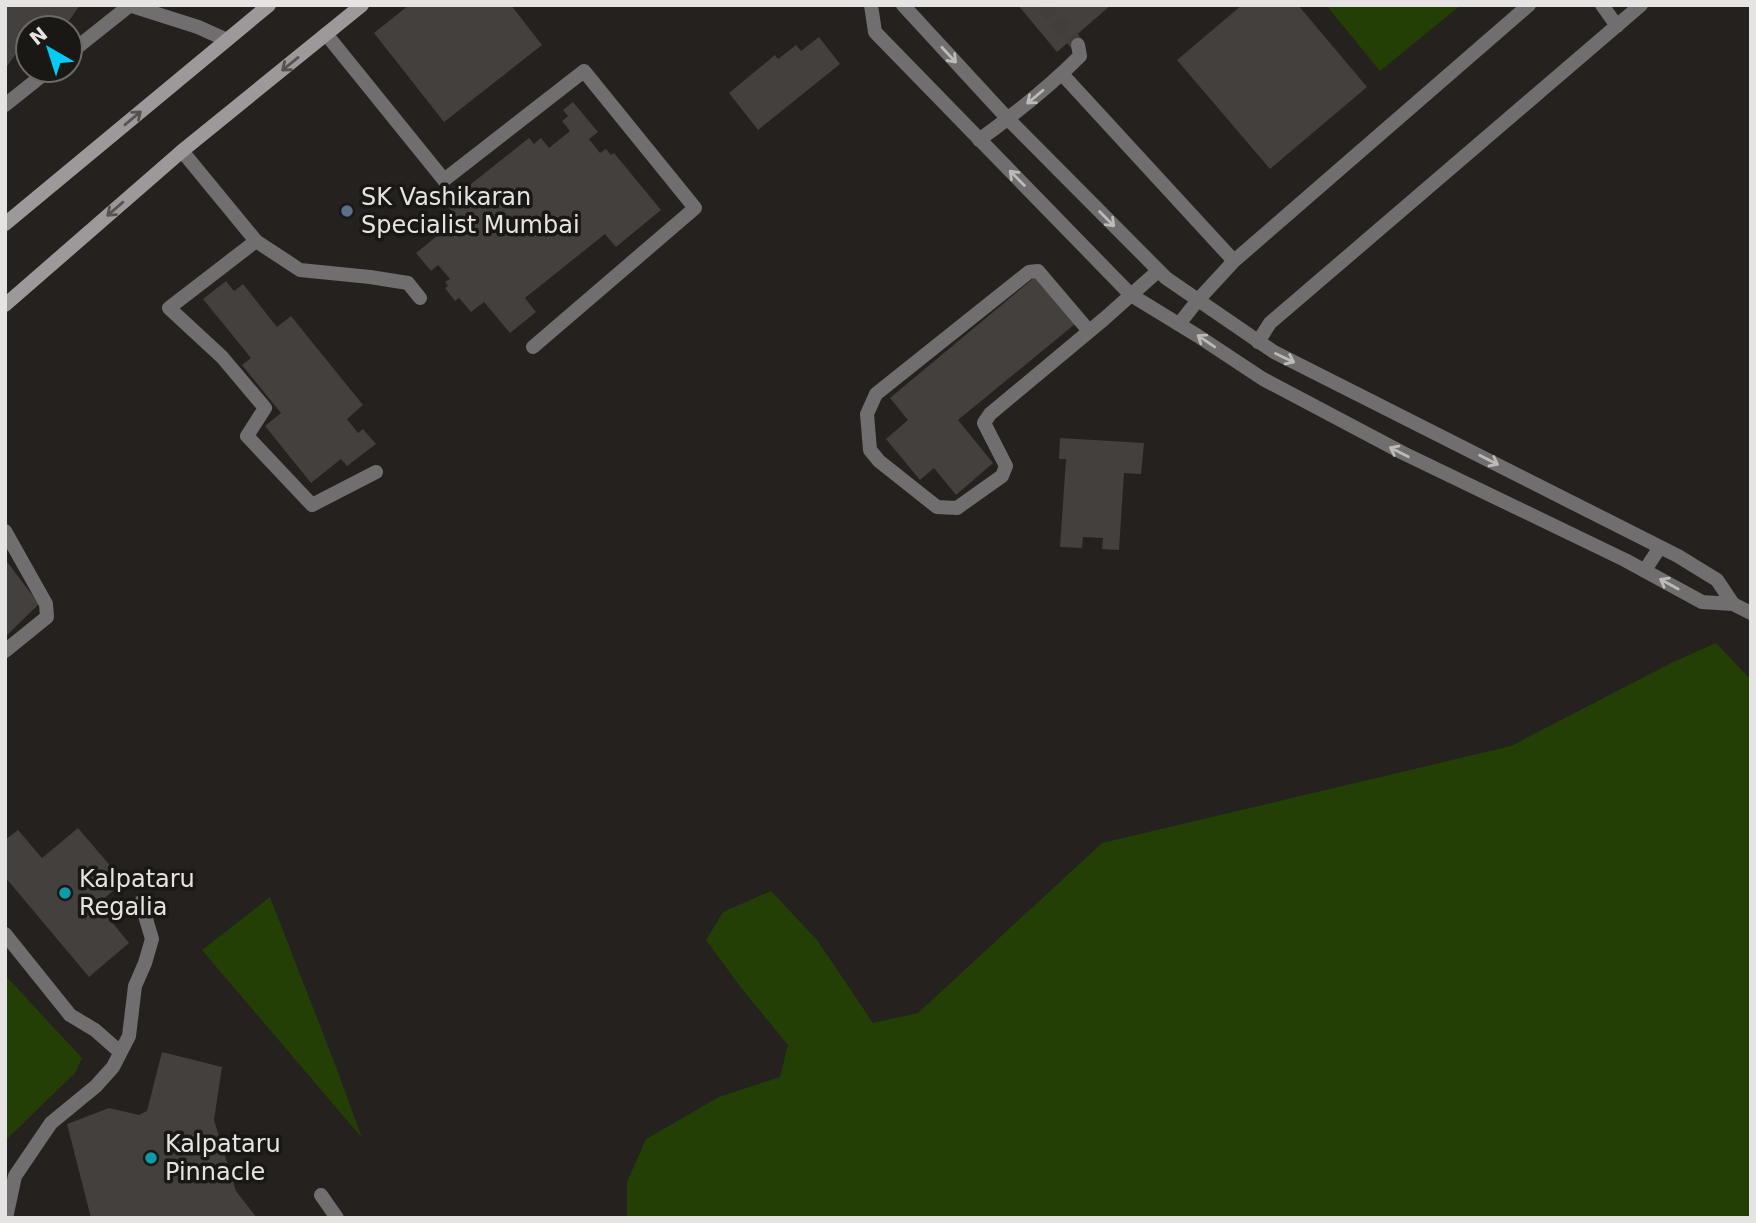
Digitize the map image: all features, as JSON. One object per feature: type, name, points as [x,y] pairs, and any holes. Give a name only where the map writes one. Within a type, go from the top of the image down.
[{"type":"main road","points":[[5,224],[269,5]]},
{"type":"main road","points":[[5,305],[182,151],[362,5]]},
{"type":"street","points":[[84,42],[129,5],[198,27],[227,40]]},
{"type":"street","points":[[871,5],[875,32],[1131,295],[1263,379],[1402,453],[1645,570],[1702,603],[1733,604],[1751,613]]},
{"type":"street","points":[[903,5],[1008,119],[1166,278],[1274,352],[1660,547],[1717,580],[1733,604]]},
{"type":"street","points":[[1179,324],[1234,261],[1529,5]]},
{"type":"street","points":[[1602,5],[1617,26]]},
{"type":"street","points":[[1258,342],[1270,323],[1642,5]]},
{"type":"street","points":[[326,34],[444,180],[584,71],[695,208],[533,347]]},
{"type":"street","points":[[979,140],[1062,74],[1080,56],[1078,45]]},
{"type":"street","points":[[1062,74],[1234,261]]},
{"type":"street","points":[[5,105],[31,84]]},
{"type":"street","points":[[182,151],[256,240],[300,270],[408,283],[420,298]]},
{"type":"street","points":[[256,240],[169,308],[222,357],[265,408],[247,436],[312,505],[376,472]]},
{"type":"street","points":[[1089,331],[1038,271],[1029,272],[876,394],[867,414],[870,450],[879,461],[937,507],[957,508],[1002,476],[1006,466],[984,424],[990,414],[1089,331],[1158,271]]},
{"type":"street","points":[[5,531],[46,604],[47,617],[5,651]]},
{"type":"street","points":[[1645,570],[1660,547]]},
{"type":"street","points":[[6,1218],[15,1176],[51,1124],[96,1087],[113,1067],[128,1036],[135,986],[152,939],[141,902]]},
{"type":"street","points":[[5,934],[71,1015],[95,1030],[120,1052]]},
{"type":"street","points":[[321,1195],[337,1218]]},
{"type":"green space","points":[[1326,5],[1461,5],[1380,71]]},
{"type":"green space","points":[[1716,643],[1751,680],[1751,1218],[627,1218],[627,1182],[646,1139],[719,1097],[780,1077],[788,1045],[706,940],[723,912],[771,891],[817,940],[873,1023],[918,1013],[1102,843],[1511,746],[1671,663]]},
{"type":"green space","points":[[270,897],[338,1072],[362,1138],[202,950]]},
{"type":"green space","points":[[5,975],[82,1058],[75,1073],[5,1141]]},
{"type":"building","points":[[5,5],[80,5],[74,14],[14,14],[14,56],[5,69]]},
{"type":"building","points":[[409,5],[511,5],[542,45],[444,122],[374,33]]},
{"type":"building","points":[[1018,5],[1111,5],[1057,52]]},
{"type":"building","points":[[1242,5],[1298,5],[1367,87],[1270,169],[1177,60]]},
{"type":"building","points":[[819,37],[840,64],[758,130],[729,93],[775,55],[778,59],[796,45],[801,51]]},
{"type":"building","points":[[573,102],[598,132],[589,139],[600,153],[606,149],[611,155],[614,153],[661,210],[616,247],[605,234],[525,298],[536,312],[510,333],[484,302],[471,312],[459,298],[455,301],[445,288],[448,286],[445,282],[450,279],[438,265],[431,271],[416,253],[458,219],[446,204],[529,138],[534,144],[541,138],[549,148],[570,131],[562,121],[568,116],[563,110]]},
{"type":"building","points":[[1035,277],[1075,324],[958,420],[993,463],[956,495],[934,468],[920,480],[886,439],[908,420],[890,398]]},
{"type":"building","points":[[226,281],[234,291],[243,284],[277,327],[291,316],[363,405],[347,419],[358,433],[363,429],[376,444],[347,466],[341,459],[311,483],[265,426],[281,413],[242,365],[251,358],[203,299]]},
{"type":"building","points":[[1060,438],[1144,443],[1141,474],[1124,473],[1119,550],[1102,549],[1103,538],[1083,537],[1082,548],[1060,547],[1066,459],[1059,459]]},
{"type":"building","points":[[5,559],[39,604],[5,637]]},
{"type":"building","name":"Kalpataru Regalia","points":[[78,828],[124,882],[97,904],[129,943],[89,977],[5,877],[5,840],[18,830],[42,858]]},
{"type":"building","name":"Kalpataru Pinnacle","points":[[162,1052],[222,1067],[214,1120],[236,1191],[257,1218],[91,1218],[67,1124],[109,1108],[139,1115],[147,1111]]},
{"type":"tunnel","points":[[1043,5],[1078,45]]},
{"type":"place","name":"SK Vashikaran Specialist Mumbai","points":[[347,211]]},
{"type":"place","name":"Kalpataru Regalia","points":[[65,893]]},
{"type":"place","name":"Kalpataru Pinnacle","points":[[151,1158]]}]
